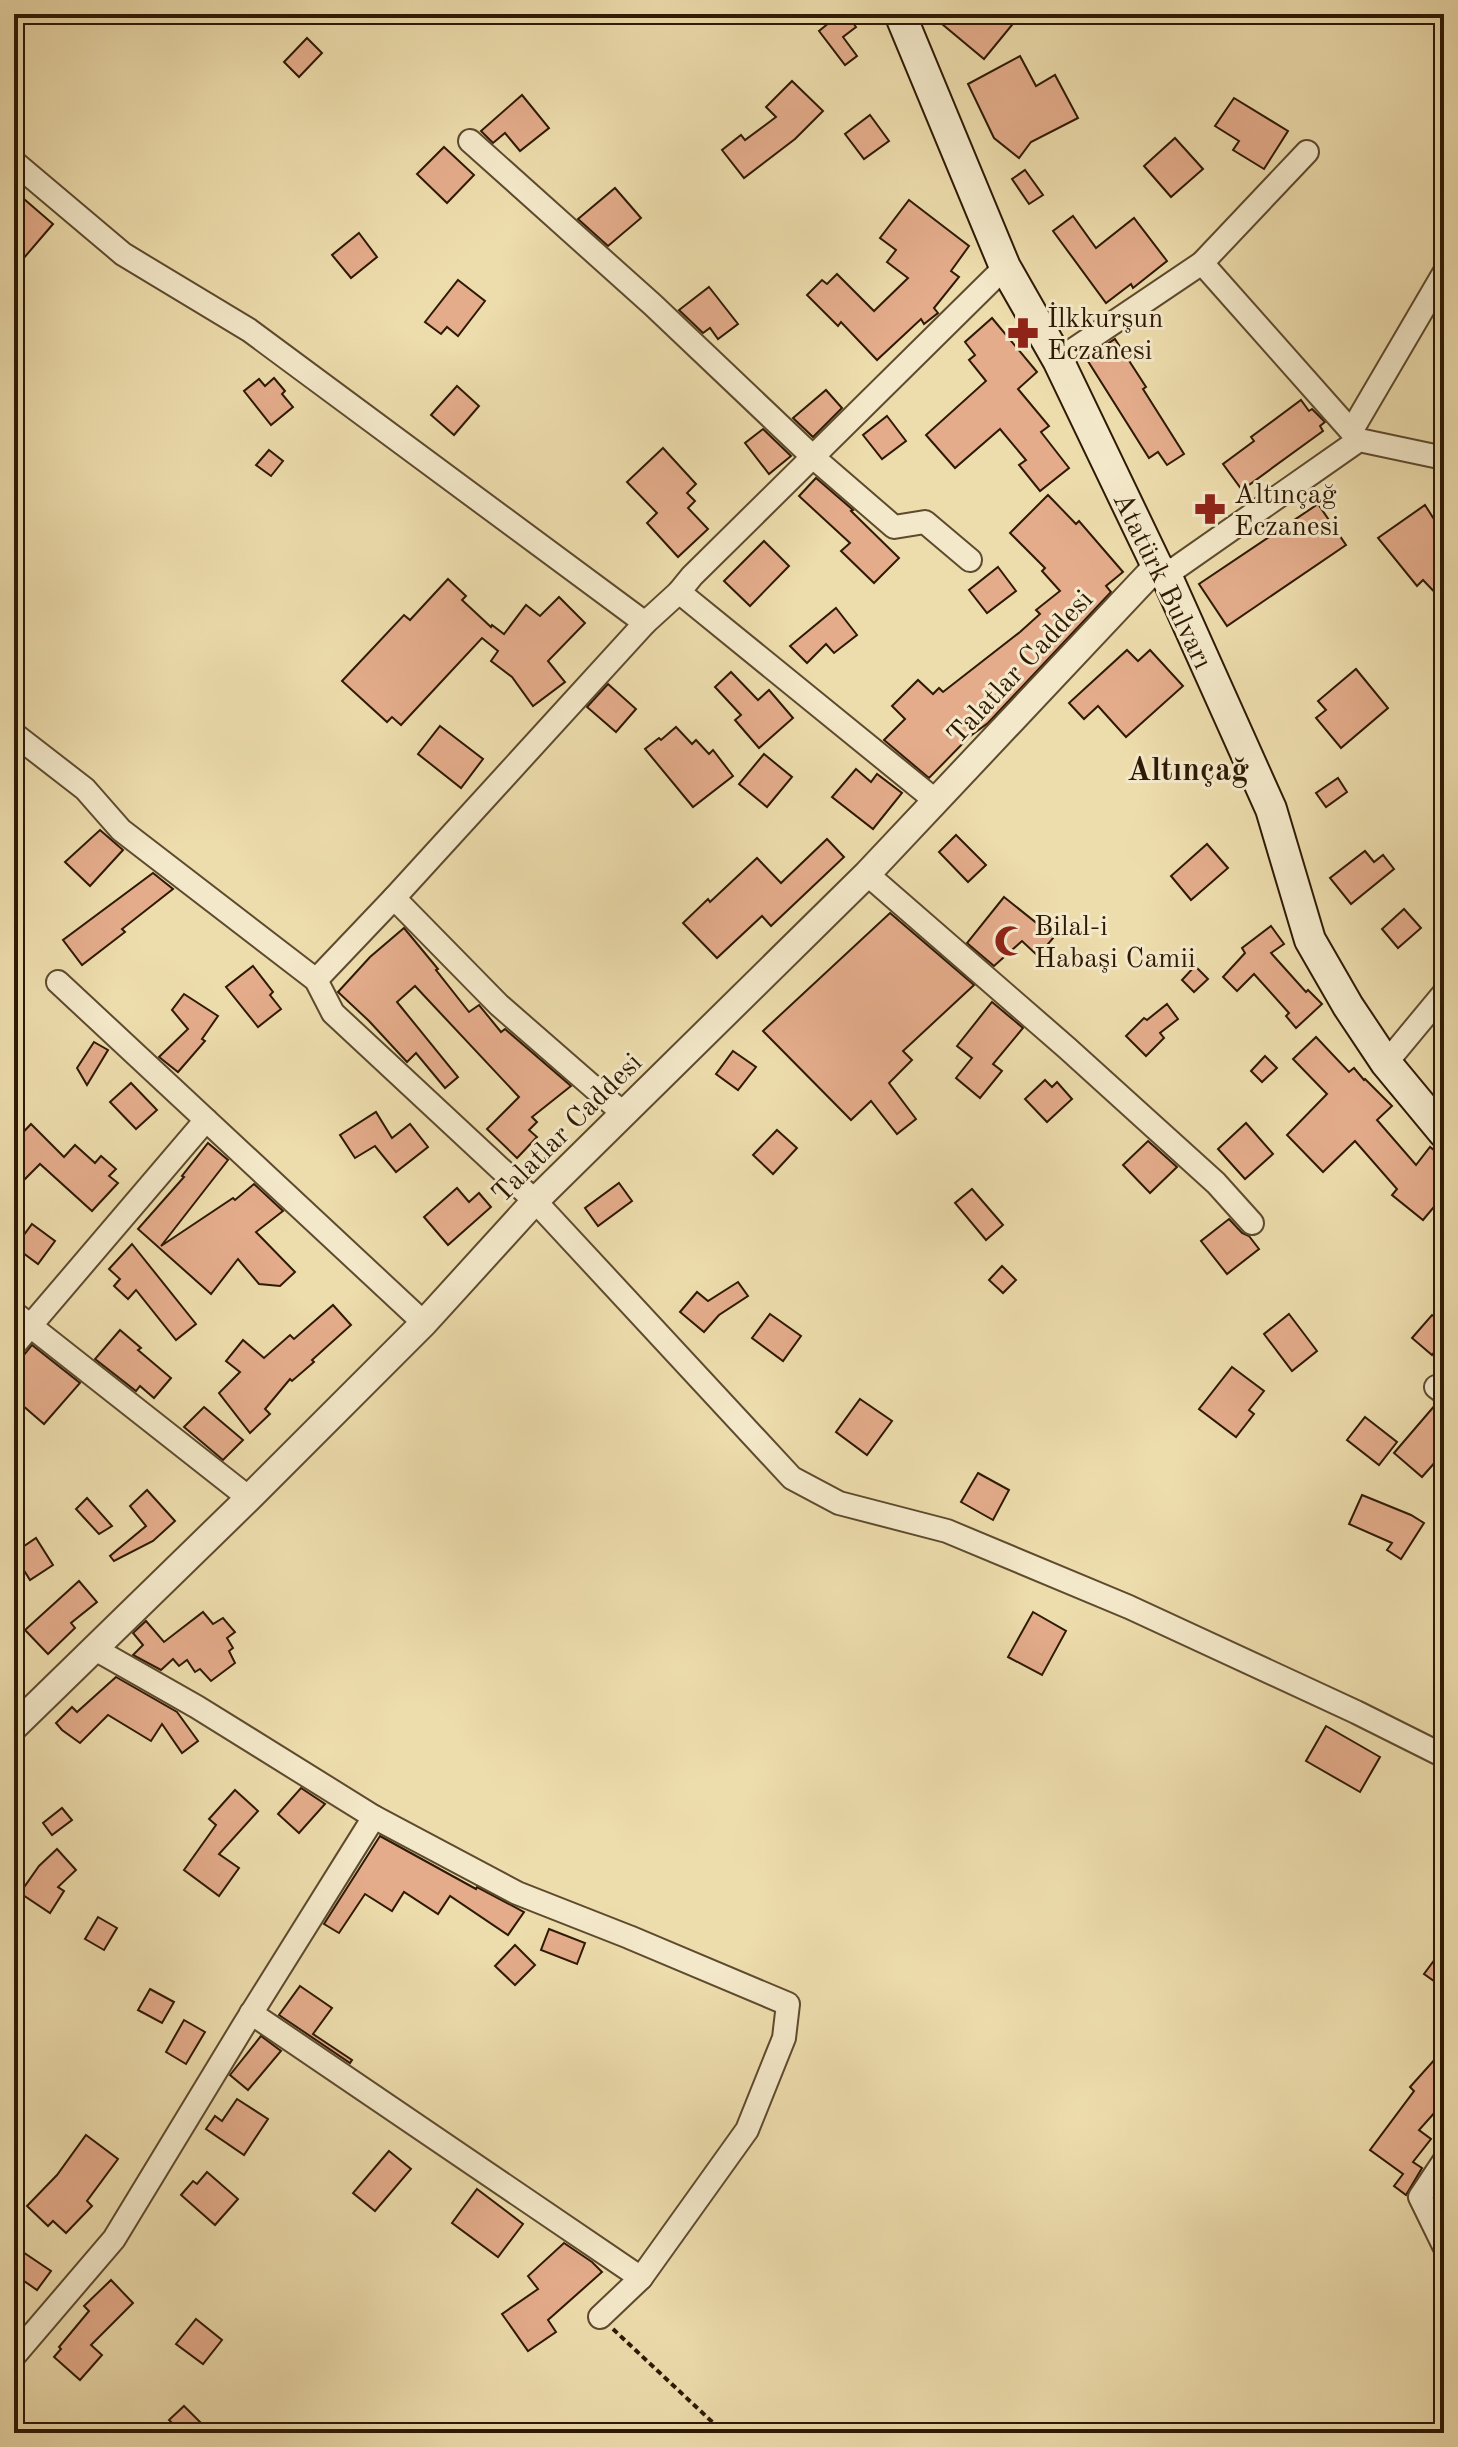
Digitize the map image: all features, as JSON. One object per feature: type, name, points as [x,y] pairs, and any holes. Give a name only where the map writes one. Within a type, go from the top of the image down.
[{"type":"main road","name":"Atatürk Bulvarı","points":[[900,14],[1005,267],[1058,360],[1162,571],[1271,809],[1310,940],[1386,1063],[1444,1133]]},
{"type":"street","points":[[470,141],[653,305],[813,457],[894,527],[925,522],[970,560]]},
{"type":"street","points":[[1058,360],[1202,263],[1307,152]]},
{"type":"street","points":[[14,162],[123,254],[249,330],[645,623]]},
{"type":"street","points":[[1202,263],[1356,435],[1444,458]]},
{"type":"street","points":[[316,980],[645,623],[1005,267]]},
{"type":"street","points":[[1162,571],[1356,435],[1444,273]]},
{"type":"street","name":"Talatlar Caddesi","points":[[14,1727],[424,1323],[535,1201],[867,874],[1162,571]]},
{"type":"street","points":[[679,592],[936,801]]},
{"type":"street","points":[[14,734],[85,789],[121,830],[316,980],[333,1013],[535,1201],[792,1478],[839,1503],[947,1531],[1129,1607],[1444,1756]]},
{"type":"street","points":[[867,874],[1216,1183],[1252,1223]]},
{"type":"street","points":[[394,898],[499,1005],[624,1114]]},
{"type":"street","points":[[58,982],[424,1323]]},
{"type":"street","points":[[1386,1063],[1444,993]]},
{"type":"street","points":[[14,1345],[22,1320],[206,1120]]},
{"type":"street","points":[[22,1320],[249,1498]]},
{"type":"street","points":[[95,1649],[197,1707],[374,1817],[517,1893],[788,2004],[784,2038],[747,2130],[641,2278],[600,2317]]},
{"type":"street","points":[[15,2352],[114,2239],[374,1817]]},
{"type":"street","points":[[251,2013],[641,2278]]},
{"type":"street","points":[[1444,2161],[1420,2197],[1444,2246]]},
{"type":"path","points":[[600,2317],[724,2433]]},
{"type":"building","points":[[840,14],[846,14],[856,27],[843,37],[857,56],[845,65],[819,31]]},
{"type":"building","points":[[930,14],[1021,14],[984,59]]},
{"type":"building","points":[[307,38],[322,53],[299,77],[284,62]]},
{"type":"building","points":[[1020,56],[1036,86],[1055,75],[1078,118],[1031,142],[1019,158],[994,138],[968,84]]},
{"type":"building","points":[[792,81],[823,111],[795,139],[744,178],[722,150],[741,135],[745,140],[776,117],[766,107]]},
{"type":"building","points":[[522,95],[549,128],[520,151],[505,133],[493,143],[481,131]]},
{"type":"building","points":[[1234,98],[1288,131],[1264,169],[1233,150],[1239,141],[1215,126]]},
{"type":"building","points":[[870,115],[889,141],[864,159],[845,134]]},
{"type":"building","points":[[1175,138],[1203,169],[1171,197],[1144,166]]},
{"type":"building","points":[[444,147],[474,175],[447,203],[417,174]]},
{"type":"building","points":[[1025,170],[1043,195],[1029,204],[1012,179]]},
{"type":"building","points":[[615,188],[641,218],[608,246],[578,219]]},
{"type":"building","points":[[24,199],[53,224],[23,259],[14,251],[14,210]]},
{"type":"building","points":[[909,200],[969,246],[951,271],[959,277],[934,308],[938,313],[924,324],[921,319],[877,360],[841,322],[838,326],[807,295],[822,280],[827,284],[837,274],[874,311],[908,278],[887,262],[896,250],[880,238]]},
{"type":"building","points":[[1073,216],[1096,248],[1134,218],[1167,261],[1133,288],[1131,284],[1106,303],[1053,231]]},
{"type":"building","points":[[359,233],[377,257],[351,278],[332,255]]},
{"type":"building","points":[[458,280],[485,301],[458,336],[447,327],[441,334],[425,322]]},
{"type":"building","points":[[709,287],[738,324],[718,339],[710,328],[703,333],[679,310]]},
{"type":"building","points":[[992,318],[1037,372],[1018,389],[1049,426],[1041,432],[1069,468],[1040,491],[1019,465],[1026,460],[1000,429],[955,468],[926,435],[986,381],[969,360],[975,355],[965,342]]},
{"type":"building","points":[[1115,339],[1184,454],[1167,465],[1158,452],[1149,458],[1086,358]]},
{"type":"building","points":[[274,378],[293,407],[271,425],[244,391],[259,379],[265,386]]},
{"type":"building","points":[[457,386],[479,406],[454,435],[431,415]]},
{"type":"building","points":[[826,390],[842,408],[813,437],[793,418]]},
{"type":"building","points":[[1301,400],[1309,411],[1312,409],[1325,422],[1320,426],[1323,431],[1242,490],[1223,464],[1254,441],[1251,437]]},
{"type":"building","points":[[887,416],[906,441],[882,459],[863,435]]},
{"type":"building","points":[[763,429],[791,456],[769,474],[745,443]]},
{"type":"building","points":[[663,448],[696,484],[687,493],[695,501],[688,508],[708,529],[678,557],[647,523],[657,513],[627,482]]},
{"type":"building","points":[[269,450],[283,461],[271,476],[256,465]]},
{"type":"building","points":[[816,478],[853,510],[899,558],[874,583],[841,551],[850,543],[799,496]]},
{"type":"building","points":[[1048,495],[1076,524],[1079,521],[1123,572],[1106,586],[1111,592],[988,723],[969,737],[929,778],[884,740],[905,719],[892,706],[918,680],[933,694],[939,688],[943,692],[1020,632],[1040,614],[1036,610],[1060,591],[1042,571],[1045,568],[1010,533]]},
{"type":"building","points":[[1318,504],[1346,545],[1227,626],[1199,584]]},
{"type":"building","points":[[1425,505],[1444,535],[1444,602],[1423,580],[1417,586],[1378,538]]},
{"type":"building","points":[[764,541],[789,566],[750,606],[724,581]]},
{"type":"building","points":[[998,567],[1016,591],[987,613],[969,590]]},
{"type":"building","points":[[448,579],[466,596],[462,600],[491,627],[504,634],[526,605],[540,616],[559,597],[585,623],[548,661],[565,682],[533,706],[512,677],[491,661],[498,651],[482,638],[401,725],[392,717],[387,722],[342,681],[404,615],[410,620]]},
{"type":"building","points":[[836,608],[857,635],[834,653],[826,644],[807,663],[790,646]]},
{"type":"building","points":[[1127,650],[1138,661],[1150,650],[1183,686],[1126,737],[1098,706],[1084,719],[1069,703]]},
{"type":"building","points":[[1356,669],[1388,708],[1341,748],[1316,718],[1326,710],[1318,701]]},
{"type":"building","points":[[731,672],[758,700],[769,690],[793,718],[759,748],[735,720],[741,715],[715,687]]},
{"type":"building","points":[[608,684],[636,709],[616,732],[587,707]]},
{"type":"building","points":[[440,726],[483,759],[461,788],[418,754]]},
{"type":"building","points":[[676,727],[692,744],[696,740],[709,754],[713,750],[733,776],[693,807],[645,749]]},
{"type":"building","points":[[764,754],[792,777],[767,807],[739,784]]},
{"type":"building","points":[[856,769],[871,782],[877,774],[902,793],[873,829],[832,797]]},
{"type":"building","points":[[1338,778],[1347,792],[1326,807],[1316,793]]},
{"type":"building","points":[[100,830],[123,850],[90,886],[65,862]]},
{"type":"building","points":[[956,835],[986,865],[968,882],[939,852]]},
{"type":"building","points":[[827,839],[844,857],[771,926],[762,916],[717,958],[683,923],[757,858],[781,883]]},
{"type":"building","points":[[1207,844],[1228,868],[1191,900],[1171,876]]},
{"type":"building","points":[[1365,851],[1374,862],[1383,855],[1394,869],[1351,904],[1330,878]]},
{"type":"building","points":[[153,873],[173,889],[82,965],[63,940]]},
{"type":"building","name":"Bilal-i Habaşi Camii","points":[[1004,897],[1054,937],[1038,956],[1022,941],[994,966],[967,943]]},
{"type":"building","points":[[1404,909],[1421,928],[1398,948],[1382,929]]},
{"type":"building","points":[[890,913],[974,985],[903,1051],[912,1060],[889,1083],[916,1119],[897,1134],[871,1101],[851,1120],[763,1031]]},
{"type":"building","points":[[1271,926],[1284,944],[1271,953],[1306,992],[1308,990],[1322,1004],[1296,1028],[1286,1016],[1289,1013],[1254,974],[1237,991],[1223,977],[1245,953],[1242,948]]},
{"type":"building","points":[[404,928],[469,1012],[479,1005],[501,1032],[505,1029],[571,1086],[532,1117],[537,1122],[529,1130],[537,1137],[517,1158],[487,1129],[519,1097],[415,986],[397,1002],[458,1077],[445,1088],[416,1053],[407,1062],[338,992],[370,957]]},
{"type":"building","points":[[253,966],[273,992],[270,995],[281,1009],[258,1027],[226,987]]},
{"type":"building","points":[[1195,966],[1208,979],[1194,992],[1182,980]]},
{"type":"building","points":[[184,994],[218,1016],[202,1039],[205,1041],[178,1072],[159,1057],[188,1029],[172,1010]]},
{"type":"building","points":[[992,1002],[1023,1028],[993,1064],[1002,1071],[980,1098],[956,1078],[972,1058],[957,1046]]},
{"type":"building","points":[[1167,1004],[1178,1019],[1160,1033],[1164,1038],[1146,1056],[1126,1036],[1144,1018],[1147,1020]]},
{"type":"building","points":[[1316,1037],[1349,1072],[1354,1068],[1392,1106],[1377,1120],[1416,1165],[1430,1147],[1444,1158],[1444,1195],[1423,1220],[1392,1195],[1397,1189],[1355,1141],[1323,1172],[1287,1135],[1327,1094],[1293,1059]]},
{"type":"building","points":[[94,1042],[108,1050],[87,1085],[77,1068]]},
{"type":"building","points":[[733,1051],[756,1067],[738,1090],[716,1074]]},
{"type":"building","points":[[1265,1056],[1277,1068],[1262,1082],[1251,1071]]},
{"type":"building","points":[[1045,1080],[1052,1087],[1057,1082],[1072,1099],[1047,1122],[1025,1099]]},
{"type":"building","points":[[131,1083],[157,1110],[136,1129],[110,1102]]},
{"type":"building","points":[[376,1112],[392,1138],[410,1124],[428,1147],[396,1172],[375,1146],[355,1158],[340,1135]]},
{"type":"building","points":[[1246,1123],[1273,1154],[1245,1179],[1218,1149]]},
{"type":"building","points":[[31,1124],[64,1157],[75,1145],[95,1163],[101,1156],[116,1169],[109,1176],[118,1183],[92,1211],[40,1164],[14,1190],[14,1142]]},
{"type":"building","points":[[777,1130],[797,1148],[773,1174],[753,1155]]},
{"type":"building","points":[[1148,1141],[1177,1167],[1150,1193],[1123,1165]]},
{"type":"building","points":[[208,1143],[228,1160],[161,1246],[233,1198],[235,1200],[254,1184],[283,1211],[256,1232],[295,1272],[280,1286],[259,1284],[238,1259],[211,1294],[138,1229],[184,1177]]},
{"type":"building","points":[[619,1183],[632,1201],[598,1226],[585,1208]]},
{"type":"building","points":[[457,1188],[469,1202],[479,1193],[491,1207],[448,1245],[424,1217]]},
{"type":"building","points":[[972,1189],[1003,1225],[986,1240],[955,1203]]},
{"type":"building","points":[[1229,1219],[1259,1249],[1227,1274],[1201,1241]]},
{"type":"building","points":[[32,1224],[55,1241],[38,1264],[15,1247]]},
{"type":"building","points":[[132,1244],[196,1324],[176,1340],[136,1290],[128,1299],[114,1286],[120,1279],[109,1269]]},
{"type":"building","points":[[1002,1266],[1016,1280],[1003,1293],[989,1280]]},
{"type":"building","points":[[738,1282],[748,1296],[719,1315],[704,1332],[680,1312],[697,1292],[708,1301]]},
{"type":"building","points":[[333,1305],[351,1325],[312,1360],[314,1362],[292,1381],[290,1379],[265,1409],[270,1414],[250,1433],[219,1393],[240,1372],[226,1361],[243,1340],[264,1358],[290,1335],[294,1339]]},
{"type":"building","points":[[770,1314],[801,1336],[783,1361],[752,1338]]},
{"type":"building","points":[[1289,1314],[1317,1351],[1292,1371],[1264,1334]]},
{"type":"building","points":[[1432,1315],[1444,1324],[1444,1341],[1432,1355],[1412,1338]]},
{"type":"building","points":[[120,1330],[171,1378],[154,1398],[140,1386],[136,1391],[95,1359]]},
{"type":"building","points":[[32,1345],[80,1383],[44,1424],[14,1398],[14,1359],[24,1355]]},
{"type":"building","points":[[1232,1367],[1264,1391],[1249,1410],[1254,1414],[1236,1437],[1199,1409]]},
{"type":"building","points":[[860,1399],[892,1421],[867,1455],[836,1432]]},
{"type":"building","points":[[1436,1404],[1444,1407],[1444,1452],[1422,1477],[1394,1453]]},
{"type":"building","points":[[204,1407],[243,1440],[223,1460],[184,1427]]},
{"type":"building","points":[[1365,1417],[1397,1442],[1379,1465],[1347,1440]]},
{"type":"building","points":[[978,1473],[1009,1490],[993,1520],[961,1502]]},
{"type":"building","points":[[147,1490],[175,1521],[153,1541],[114,1561],[110,1556],[146,1526],[130,1506]]},
{"type":"building","points":[[1362,1495],[1424,1523],[1401,1559],[1387,1550],[1392,1543],[1349,1524]]},
{"type":"building","points":[[87,1498],[112,1526],[99,1534],[76,1509]]},
{"type":"building","points":[[36,1538],[53,1565],[30,1580],[25,1572],[14,1582],[14,1553]]},
{"type":"building","points":[[79,1581],[97,1602],[71,1623],[75,1628],[48,1654],[25,1630]]},
{"type":"building","points":[[203,1612],[213,1624],[223,1618],[235,1632],[227,1638],[233,1648],[229,1651],[235,1663],[211,1681],[200,1669],[195,1672],[187,1660],[179,1666],[173,1659],[161,1670],[133,1655],[143,1645],[133,1633],[146,1621],[164,1642]]},
{"type":"building","points":[[1033,1612],[1066,1631],[1042,1675],[1008,1657]]},
{"type":"building","points":[[116,1677],[177,1712],[198,1741],[182,1753],[162,1724],[151,1741],[108,1715],[80,1743],[62,1730],[56,1723],[72,1707],[77,1712]]},
{"type":"building","points":[[1326,1726],[1380,1757],[1360,1792],[1306,1761]]},
{"type":"building","points":[[301,1788],[325,1804],[299,1833],[278,1814]]},
{"type":"building","points":[[235,1790],[258,1811],[219,1854],[239,1868],[219,1896],[184,1870],[216,1825],[209,1819]]},
{"type":"building","points":[[62,1808],[72,1820],[52,1835],[43,1823]]},
{"type":"building","points":[[380,1836],[524,1912],[508,1935],[450,1896],[438,1914],[404,1892],[392,1911],[365,1894],[339,1933],[324,1924]]},
{"type":"building","points":[[57,1849],[76,1870],[58,1887],[64,1891],[50,1913],[20,1893],[39,1866]]},
{"type":"building","points":[[98,1917],[117,1928],[104,1950],[85,1939]]},
{"type":"building","points":[[549,1929],[585,1943],[577,1964],[541,1950]]},
{"type":"building","points":[[515,1945],[535,1965],[515,1985],[495,1966]]},
{"type":"building","points":[[1444,1947],[1444,1988],[1424,1974]]},
{"type":"building","points":[[300,1986],[332,2008],[313,2034],[352,2060],[350,2063],[279,2015]]},
{"type":"building","points":[[150,1989],[174,2002],[162,2023],[138,2010]]},
{"type":"building","points":[[184,2020],[205,2032],[186,2064],[166,2052]]},
{"type":"building","points":[[261,2036],[281,2051],[248,2090],[230,2075]]},
{"type":"building","points":[[1444,2049],[1444,2102],[1419,2130],[1431,2139],[1413,2162],[1422,2168],[1406,2195],[1394,2186],[1403,2174],[1370,2150],[1414,2091],[1410,2087]]},
{"type":"building","points":[[237,2099],[268,2119],[244,2155],[206,2129],[215,2116],[222,2121]]},
{"type":"building","points":[[86,2135],[118,2159],[87,2201],[92,2206],[66,2233],[53,2221],[48,2226],[27,2206],[57,2175]]},
{"type":"building","points":[[389,2151],[411,2169],[375,2211],[353,2193]]},
{"type":"building","points":[[207,2172],[238,2199],[215,2225],[181,2195],[193,2181],[197,2184]]},
{"type":"building","points":[[477,2189],[523,2224],[498,2257],[452,2223]]},
{"type":"building","points":[[564,2243],[602,2272],[548,2320],[556,2332],[528,2351],[502,2314],[538,2289],[528,2276]]},
{"type":"building","points":[[14,2246],[51,2271],[37,2290],[14,2274]]},
{"type":"building","points":[[111,2280],[133,2303],[91,2345],[102,2355],[80,2380],[54,2357],[89,2311],[84,2306]]},
{"type":"building","points":[[196,2319],[222,2340],[203,2364],[176,2344]]},
{"type":"building","points":[[184,2406],[211,2433],[182,2433],[169,2420]]},
{"type":"place","name":"İlkkurşun Eczanesi","points":[[1023,333]]},
{"type":"place","name":"Altınçağ Eczanesi","points":[[1210,509]]},
{"type":"place","name":"Bilal-i Habaşi Camii","points":[[1010,941]]},
{"type":"district","name":"Altınçağ","points":[[1188,769]]}]
